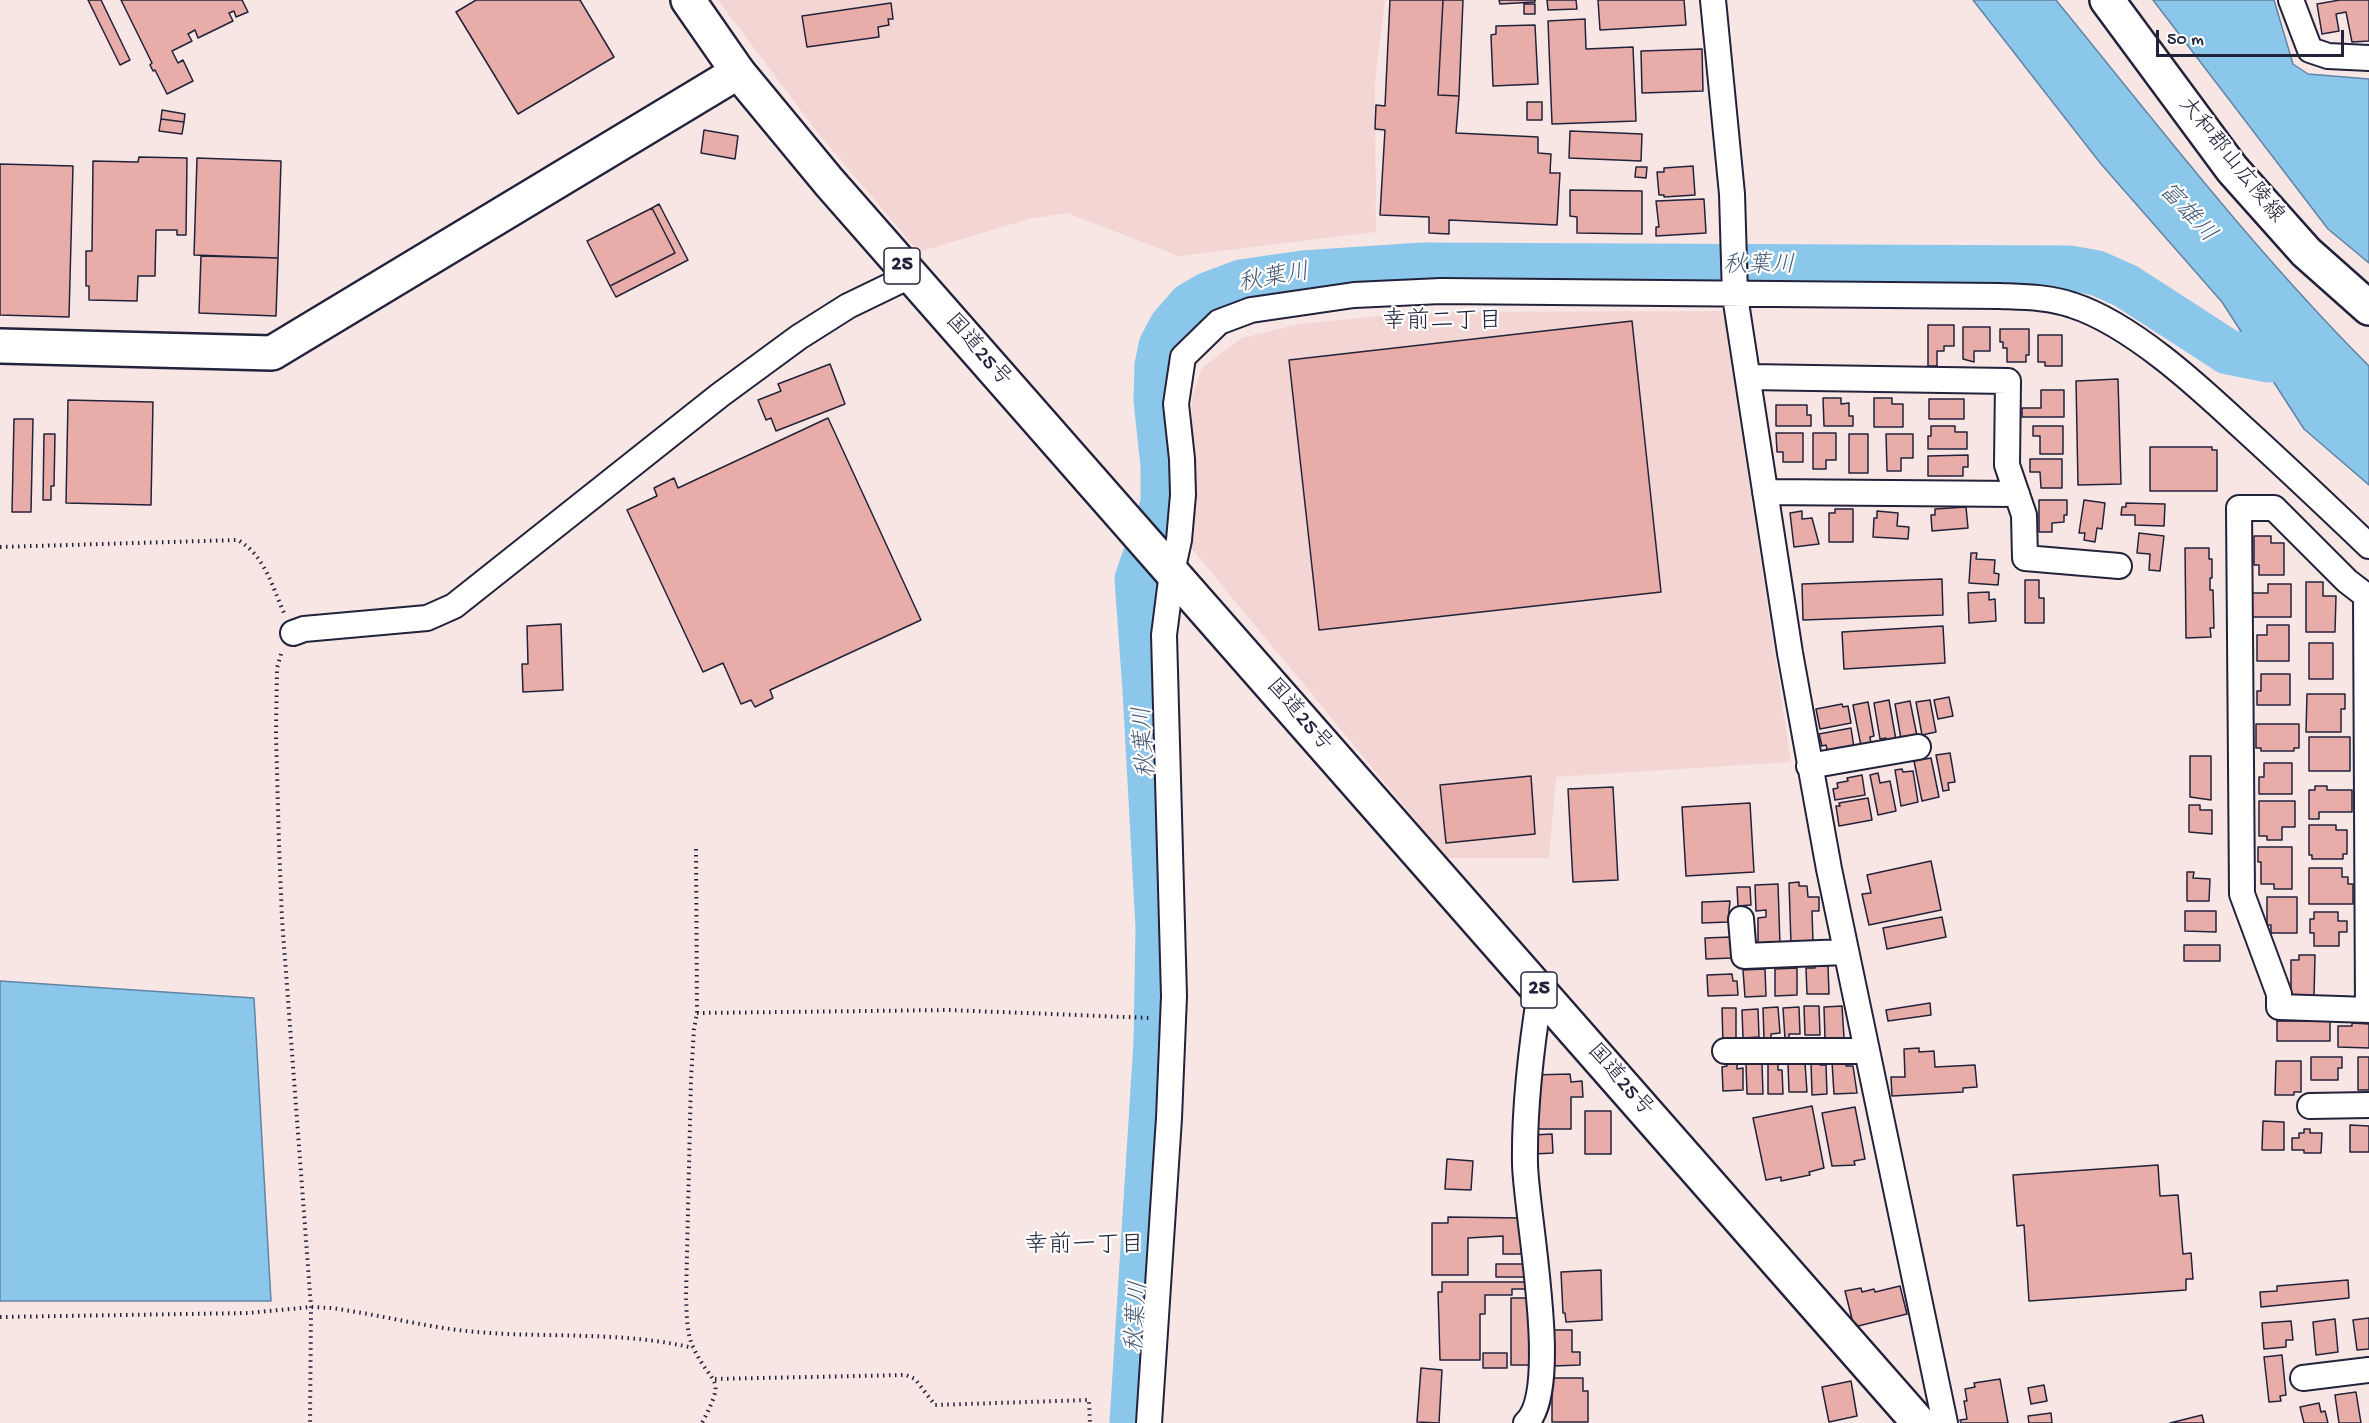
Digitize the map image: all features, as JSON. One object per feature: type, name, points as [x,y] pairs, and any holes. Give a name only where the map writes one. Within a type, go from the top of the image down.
[{"type":"main road","name":"国道25号","points":[[688,0],[738,72],[910,276],[1919,1423]]},
{"type":"main road","name":"大和郡山広陵線","points":[[2107,0],[2232,169],[2306,252],[2369,308]]},
{"type":"main road","points":[[0,346],[272,353],[738,72]]},
{"type":"street","points":[[1713,0],[1734,241],[1735,296],[1809,766],[1945,1423]]},
{"type":"street","points":[[2291,0],[2310,51],[2328,56],[2369,58]]},
{"type":"street","points":[[293,633],[304,629],[427,618],[454,606],[720,395],[799,336],[848,306],[910,276]]},
{"type":"street","points":[[1149,1423],[1174,996],[1164,635],[1165,565],[1179,540],[1183,495],[1176,404],[1183,357],[1219,322],[1251,310],[1354,295],[1441,291],[1735,296],[2000,296],[2072,304],[2094,313],[2118,328],[2187,377],[2369,546]]},
{"type":"street","points":[[1748,377],[2008,381],[2007,465],[2025,515],[2025,558],[2119,566]]},
{"type":"street","points":[[1765,492],[2018,494]]},
{"type":"street","points":[[2240,508],[2274,508],[2347,581],[2368,597],[2369,1010],[2279,1007],[2279,994],[2242,894],[2240,508]]},
{"type":"street","points":[[1809,766],[1918,747]]},
{"type":"street","points":[[1741,918],[1744,956],[1846,952]]},
{"type":"street","points":[[1526,1423],[1531,1419],[1536,1405],[1542,1352],[1535,1253],[1525,1165],[1531,1046],[1540,992]]},
{"type":"street","points":[[1725,1050],[1866,1050]]},
{"type":"street","points":[[2310,1106],[2369,1105]]},
{"type":"street","points":[[2303,1378],[2369,1370]]},
{"type":"path","points":[[0,547],[238,540],[260,558],[293,633],[283,644],[277,668],[276,734],[282,918],[310,1307],[310,1423]]},
{"type":"path","points":[[696,849],[697,1013],[691,1079],[686,1298],[687,1322],[693,1348],[715,1379],[716,1390],[713,1402],[702,1423]]},
{"type":"path","points":[[697,1013],[950,1010],[1135,1018]]},
{"type":"path","points":[[0,1317],[248,1314],[310,1307],[361,1312],[466,1331],[625,1338],[664,1341],[693,1348]]},
{"type":"path","points":[[715,1379],[906,1375],[915,1380],[935,1405],[1089,1400],[1090,1423]]},
{"type":"shaded area","points":[[718,0],[1385,0],[1375,81],[1376,232],[1179,256],[1067,213],[1029,219],[919,252],[818,133]]},
{"type":"shaded area","points":[[1723,311],[1791,762],[1556,777],[1549,858],[1447,858],[1192,549],[1192,397],[1202,368],[1242,338],[1298,324],[1419,312]]},
{"type":"water","name":"富雄川","points":[[1973,0],[2056,0],[2247,233],[2327,323],[2369,366],[2369,485],[2304,429],[2222,302],[2101,164]]},
{"type":"water","points":[[2153,0],[2274,0],[2293,64],[2308,74],[2369,79],[2369,263],[2328,229]]},
{"type":"water","points":[[0,981],[254,998],[271,1301],[0,1301]]},
{"type":"building","points":[[88,0],[101,0],[130,60],[120,65]]},
{"type":"building","points":[[121,0],[242,0],[248,12],[236,17],[234,11],[229,13],[233,21],[198,38],[195,30],[188,34],[192,41],[172,51],[178,63],[183,60],[193,81],[167,94],[150,65],[152,63]]},
{"type":"building","points":[[476,0],[580,0],[614,57],[518,114],[456,12]]},
{"type":"building","points":[[1390,0],[1443,0],[1438,95],[1459,96],[1456,133],[1538,137],[1538,153],[1551,154],[1550,173],[1560,173],[1557,225],[1449,220],[1449,234],[1429,233],[1429,217],[1380,215],[1385,130],[1375,129],[1376,105],[1385,106]]},
{"type":"building","points":[[1443,0],[1463,0],[1459,96],[1438,95]]},
{"type":"building","points":[[1499,0],[1535,0],[1535,2],[1500,4]]},
{"type":"building","points":[[1547,0],[1576,0],[1577,9],[1548,10]]},
{"type":"building","points":[[1598,0],[1684,0],[1686,25],[1600,30]]},
{"type":"building","points":[[2340,0],[2369,0],[2369,41],[2352,42],[2346,12],[2336,14],[2339,31],[2322,34],[2317,4]]},
{"type":"building","points":[[891,3],[893,19],[888,19],[889,25],[878,27],[879,37],[807,47],[802,16]]},
{"type":"building","points":[[1524,4],[1535,4],[1535,14],[1524,14]]},
{"type":"building","points":[[1585,19],[1586,49],[1633,47],[1636,121],[1552,124],[1548,21]]},
{"type":"building","points":[[1535,25],[1538,84],[1493,86],[1491,35],[1496,34],[1496,26]]},
{"type":"building","points":[[1702,49],[1703,91],[1642,93],[1641,51]]},
{"type":"building","points":[[1527,102],[1542,102],[1542,120],[1527,120]]},
{"type":"building","points":[[162,110],[185,114],[184,122],[161,119]]},
{"type":"building","points":[[161,119],[184,122],[182,134],[159,131]]},
{"type":"building","points":[[704,130],[738,136],[735,159],[701,153]]},
{"type":"building","points":[[1570,131],[1642,134],[1641,161],[1569,158]]},
{"type":"building","points":[[139,157],[187,158],[186,235],[177,235],[177,230],[156,230],[155,276],[138,276],[137,301],[89,300],[89,286],[86,286],[86,251],[92,251],[93,161],[138,162]]},
{"type":"building","points":[[197,158],[281,161],[278,258],[194,255]]},
{"type":"building","points":[[0,164],[73,166],[69,317],[0,315]]},
{"type":"building","points":[[1693,166],[1695,195],[1664,197],[1664,195],[1659,195],[1657,172],[1664,172],[1664,168]]},
{"type":"building","points":[[1636,167],[1647,167],[1646,178],[1635,177]]},
{"type":"building","points":[[1570,190],[1642,191],[1642,234],[1577,233],[1577,217],[1570,216]]},
{"type":"building","points":[[1704,199],[1706,233],[1656,236],[1656,227],[1659,227],[1656,201]]},
{"type":"building","points":[[659,204],[688,260],[616,297],[610,286],[675,253],[652,208]]},
{"type":"building","points":[[652,208],[675,253],[610,286],[587,241]]},
{"type":"building","points":[[201,256],[278,258],[276,316],[199,313]]},
{"type":"building","points":[[1632,321],[1661,592],[1319,630],[1289,360]]},
{"type":"building","points":[[1928,325],[1954,325],[1954,346],[1944,346],[1944,351],[1937,351],[1937,366],[1928,366]]},
{"type":"building","points":[[1963,327],[1990,327],[1990,351],[1974,351],[1974,362],[1963,359]]},
{"type":"building","points":[[2000,329],[2029,329],[2029,355],[2026,355],[2026,362],[2007,362],[2007,348],[2003,348],[2003,342],[2000,342]]},
{"type":"building","points":[[2038,335],[2062,335],[2062,366],[2045,366],[2045,362],[2038,362]]},
{"type":"building","points":[[830,364],[845,404],[776,431],[771,418],[766,420],[758,400],[781,391],[778,384]]},
{"type":"building","points":[[2118,379],[2121,484],[2078,485],[2076,381]]},
{"type":"building","points":[[2041,390],[2064,390],[2064,417],[2022,417],[2022,408],[2041,408]]},
{"type":"building","points":[[1823,398],[1841,398],[1841,404],[1849,403],[1849,416],[1853,416],[1853,426],[1824,426]]},
{"type":"building","points":[[1874,398],[1892,398],[1892,404],[1903,404],[1903,427],[1874,427]]},
{"type":"building","points":[[1929,399],[1964,399],[1964,419],[1929,419]]},
{"type":"building","points":[[68,400],[153,402],[151,505],[66,503]]},
{"type":"building","points":[[1776,405],[1807,405],[1807,415],[1811,415],[1811,426],[1776,426]]},
{"type":"building","points":[[828,418],[921,620],[770,690],[773,698],[755,707],[751,700],[741,704],[723,663],[703,672],[627,510],[657,496],[654,488],[674,478],[678,488]]},
{"type":"building","points":[[14,419],[33,419],[31,512],[12,512]]},
{"type":"building","points":[[1931,426],[1955,426],[1955,432],[1967,432],[1967,449],[1928,449]]},
{"type":"building","points":[[2033,426],[2063,426],[2063,454],[2040,454],[2040,436],[2033,436]]},
{"type":"building","points":[[1776,433],[1803,433],[1803,462],[1783,462],[1783,452],[1777,452]]},
{"type":"building","points":[[1813,433],[1836,433],[1836,460],[1826,460],[1826,469],[1813,469]]},
{"type":"building","points":[[44,434],[55,434],[54,486],[51,486],[51,500],[43,500]]},
{"type":"building","points":[[1849,434],[1868,434],[1868,473],[1849,473]]},
{"type":"building","points":[[1886,434],[1913,434],[1913,458],[1901,458],[1901,471],[1887,471]]},
{"type":"building","points":[[2150,447],[2212,447],[2212,450],[2217,450],[2217,491],[2150,491]]},
{"type":"building","points":[[1968,455],[1968,467],[1963,467],[1963,476],[1928,476],[1928,456]]},
{"type":"building","points":[[2030,459],[2062,459],[2062,488],[2041,488],[2040,472],[2030,472]]},
{"type":"building","points":[[2039,500],[2067,500],[2067,515],[2064,515],[2064,522],[2052,523],[2052,532],[2039,532]]},
{"type":"building","points":[[2084,500],[2105,503],[2102,529],[2097,528],[2095,542],[2084,540],[2085,533],[2079,533]]},
{"type":"building","points":[[2126,503],[2165,504],[2164,526],[2135,525],[2135,515],[2121,515],[2122,507],[2126,507]]},
{"type":"building","points":[[1966,507],[1968,528],[1932,531],[1931,515],[1935,515],[1935,509]]},
{"type":"building","points":[[1835,509],[1853,509],[1853,542],[1829,542],[1829,513],[1835,513]]},
{"type":"building","points":[[1802,511],[1802,519],[1812,518],[1819,544],[1794,547],[1790,513]]},
{"type":"building","points":[[1877,511],[1898,513],[1897,526],[1909,527],[1908,539],[1873,537],[1874,518],[1877,518]]},
{"type":"building","points":[[2139,533],[2164,536],[2160,571],[2149,570],[2150,554],[2137,553]]},
{"type":"building","points":[[2254,536],[2271,536],[2271,543],[2284,543],[2284,575],[2259,575],[2259,565],[2254,565]]},
{"type":"building","points":[[2185,548],[2209,548],[2209,559],[2212,559],[2210,590],[2213,590],[2214,628],[2210,628],[2211,637],[2186,638]]},
{"type":"building","points":[[1971,553],[1977,553],[1976,559],[1995,560],[1994,573],[1999,574],[1998,585],[1969,583]]},
{"type":"building","points":[[1942,579],[1943,615],[1803,620],[1802,584]]},
{"type":"building","points":[[2025,580],[2039,580],[2039,598],[2044,598],[2044,623],[2025,623]]},
{"type":"building","points":[[2306,582],[2323,582],[2323,596],[2336,596],[2335,632],[2306,632]]},
{"type":"building","points":[[2268,584],[2291,584],[2291,617],[2252,617],[2252,593],[2268,593]]},
{"type":"building","points":[[1989,592],[1989,600],[1995,599],[1996,621],[1969,623],[1968,593]]},
{"type":"building","points":[[561,624],[563,690],[523,692],[522,664],[528,664],[527,626]]},
{"type":"building","points":[[2267,625],[2289,625],[2289,661],[2257,661],[2257,635],[2267,635]]},
{"type":"building","points":[[1943,626],[1945,663],[1844,669],[1842,632]]},
{"type":"building","points":[[2309,643],[2333,643],[2333,679],[2309,679]]},
{"type":"building","points":[[2261,674],[2290,674],[2290,705],[2257,705],[2257,691],[2261,691]]},
{"type":"building","points":[[2307,694],[2345,694],[2345,709],[2341,709],[2341,732],[2306,732]]},
{"type":"building","points":[[1949,697],[1953,716],[1938,719],[1934,700]]},
{"type":"building","points":[[1889,700],[1896,740],[1887,742],[1886,738],[1880,739],[1874,703]]},
{"type":"building","points":[[1930,700],[1936,732],[1922,735],[1916,702]]},
{"type":"building","points":[[1910,701],[1917,736],[1901,739],[1895,704]]},
{"type":"building","points":[[1868,702],[1874,736],[1870,737],[1871,744],[1861,746],[1853,705]]},
{"type":"building","points":[[1842,704],[1843,707],[1848,706],[1851,723],[1820,729],[1816,709]]},
{"type":"building","points":[[2256,724],[2299,724],[2299,748],[2294,748],[2294,751],[2261,751],[2261,748],[2256,748]]},
{"type":"building","points":[[1851,728],[1854,748],[1828,753],[1826,745],[1822,746],[1819,734]]},
{"type":"building","points":[[2309,737],[2350,737],[2350,771],[2309,771]]},
{"type":"building","points":[[1950,753],[1955,782],[1948,783],[1949,790],[1943,791],[1936,755]]},
{"type":"building","points":[[2190,756],[2211,756],[2211,800],[2190,797]]},
{"type":"building","points":[[1931,758],[1939,797],[1922,801],[1914,761]]},
{"type":"building","points":[[2264,763],[2292,763],[2292,794],[2259,794],[2259,777],[2264,777]]},
{"type":"building","points":[[1902,769],[1903,772],[1913,771],[1918,802],[1901,806],[1895,770]]},
{"type":"building","points":[[1878,773],[1880,783],[1890,781],[1896,811],[1878,815],[1870,775]]},
{"type":"building","points":[[1862,775],[1865,795],[1835,800],[1833,789],[1838,788],[1837,783]]},
{"type":"building","points":[[1531,776],[1535,834],[1446,843],[1440,785]]},
{"type":"building","points":[[2315,786],[2327,786],[2327,790],[2352,790],[2352,812],[2319,812],[2319,819],[2309,819],[2309,790],[2315,790]]},
{"type":"building","points":[[1613,787],[1618,880],[1573,882],[1568,789]]},
{"type":"building","points":[[1868,798],[1872,820],[1839,826],[1836,806],[1840,806],[1839,803]]},
{"type":"building","points":[[2259,801],[2295,801],[2295,827],[2282,827],[2282,840],[2267,840],[2267,836],[2259,836]]},
{"type":"building","points":[[1750,803],[1754,872],[1686,876],[1682,807]]},
{"type":"building","points":[[2189,805],[2200,805],[2200,810],[2212,810],[2212,834],[2189,832]]},
{"type":"building","points":[[2309,825],[2336,825],[2336,830],[2347,830],[2347,854],[2343,854],[2343,859],[2312,859],[2312,855],[2309,855]]},
{"type":"building","points":[[2258,847],[2292,847],[2292,889],[2274,889],[2274,884],[2261,884]]},
{"type":"building","points":[[1931,861],[1941,910],[1869,925],[1862,894],[1871,893],[1867,875]]},
{"type":"building","points":[[2309,868],[2342,868],[2342,877],[2348,877],[2348,884],[2353,884],[2353,904],[2309,904]]},
{"type":"building","points":[[2187,872],[2194,872],[2193,878],[2210,879],[2209,901],[2187,901]]},
{"type":"building","points":[[1799,882],[1799,886],[1807,886],[1808,897],[1819,897],[1819,911],[1812,911],[1813,943],[1791,944],[1789,883]]},
{"type":"building","points":[[1778,884],[1780,945],[1758,944],[1758,918],[1766,917],[1766,910],[1756,911],[1755,885]]},
{"type":"building","points":[[1737,887],[1750,887],[1751,905],[1738,906]]},
{"type":"building","points":[[2267,897],[2297,897],[2297,933],[2271,933],[2271,925],[2267,925]]},
{"type":"building","points":[[1730,901],[1728,922],[1702,923],[1702,902]]},
{"type":"building","points":[[2185,911],[2216,911],[2216,932],[2185,931]]},
{"type":"building","points":[[2314,912],[2338,912],[2338,921],[2347,921],[2347,932],[2339,932],[2339,946],[2314,946],[2314,933],[2310,933],[2310,919],[2314,919]]},
{"type":"building","points":[[1942,917],[1946,937],[1887,949],[1883,928]]},
{"type":"building","points":[[1731,937],[1732,958],[1706,959],[1705,938]]},
{"type":"building","points":[[2184,945],[2220,945],[2220,961],[2184,961]]},
{"type":"building","points":[[2299,955],[2315,955],[2314,996],[2291,996],[2291,960],[2299,960]]},
{"type":"building","points":[[1815,966],[1828,966],[1829,994],[1807,994],[1806,968],[1815,968]]},
{"type":"building","points":[[1797,968],[1797,995],[1775,996],[1775,969]]},
{"type":"building","points":[[1765,969],[1766,996],[1745,997],[1743,970]]},
{"type":"building","points":[[1732,974],[1733,981],[1737,981],[1738,995],[1708,996],[1707,975]]},
{"type":"building","points":[[1930,1003],[1931,1015],[1888,1021],[1886,1010]]},
{"type":"building","points":[[1804,1006],[1819,1006],[1820,1035],[1805,1035]]},
{"type":"building","points":[[1842,1006],[1844,1038],[1825,1039],[1824,1007]]},
{"type":"building","points":[[1778,1007],[1780,1033],[1771,1034],[1771,1039],[1764,1039],[1763,1008]]},
{"type":"building","points":[[1799,1007],[1800,1034],[1789,1034],[1789,1039],[1785,1039],[1783,1008]]},
{"type":"building","points":[[1722,1008],[1736,1008],[1736,1040],[1723,1044]]},
{"type":"building","points":[[1758,1009],[1759,1037],[1743,1038],[1742,1010]]},
{"type":"building","points":[[2277,1021],[2330,1021],[2330,1041],[2277,1041]]},
{"type":"building","points":[[2352,1023],[2369,1024],[2369,1048],[2338,1047],[2338,1026],[2352,1026]]},
{"type":"building","points":[[1919,1048],[1919,1052],[1934,1051],[1935,1067],[1975,1065],[1977,1087],[1963,1088],[1963,1092],[1892,1096],[1891,1077],[1905,1077],[1904,1049]]},
{"type":"building","points":[[2311,1057],[2342,1057],[2342,1068],[2338,1068],[2338,1080],[2311,1080]]},
{"type":"building","points":[[2358,1057],[2369,1057],[2369,1090],[2358,1090]]},
{"type":"building","points":[[1820,1061],[1820,1065],[1826,1065],[1827,1094],[1812,1095],[1811,1062]]},
{"type":"building","points":[[1846,1061],[1846,1066],[1853,1066],[1857,1093],[1834,1094],[1832,1062]]},
{"type":"building","points":[[2276,1061],[2301,1061],[2301,1092],[2294,1092],[2294,1095],[2275,1095]]},
{"type":"building","points":[[1727,1063],[1737,1063],[1737,1069],[1743,1068],[1743,1090],[1723,1091],[1722,1067],[1727,1066]]},
{"type":"building","points":[[1778,1063],[1778,1070],[1782,1070],[1783,1094],[1768,1094],[1768,1064]]},
{"type":"building","points":[[1805,1063],[1807,1092],[1789,1092],[1788,1064]]},
{"type":"building","points":[[1746,1064],[1762,1064],[1763,1094],[1747,1094]]},
{"type":"building","points":[[1570,1074],[1571,1082],[1582,1081],[1583,1097],[1571,1097],[1571,1129],[1534,1129],[1533,1075]]},
{"type":"building","points":[[1812,1106],[1824,1168],[1809,1172],[1810,1175],[1781,1181],[1781,1177],[1766,1180],[1753,1118]]},
{"type":"building","points":[[1855,1107],[1865,1159],[1854,1161],[1855,1165],[1832,1166],[1822,1113]]},
{"type":"building","points":[[1585,1111],[1611,1111],[1611,1154],[1585,1154]]},
{"type":"building","points":[[2263,1121],[2284,1122],[2284,1150],[2262,1150]]},
{"type":"building","points":[[2350,1125],[2369,1126],[2369,1152],[2350,1152]]},
{"type":"building","points":[[2304,1129],[2310,1129],[2310,1133],[2322,1133],[2321,1153],[2292,1150],[2292,1138],[2299,1138],[2299,1133],[2304,1133]]},
{"type":"building","points":[[1552,1134],[1553,1153],[1534,1154],[1533,1135]]},
{"type":"building","points":[[1447,1159],[1473,1161],[1471,1190],[1445,1189]]},
{"type":"building","points":[[2158,1165],[2160,1196],[2178,1195],[2183,1254],[2191,1253],[2193,1279],[2186,1279],[2186,1290],[2029,1301],[2024,1225],[2017,1226],[2013,1175]]},
{"type":"building","points":[[1448,1217],[1523,1218],[1523,1254],[1503,1254],[1503,1236],[1468,1238],[1468,1275],[1432,1275],[1432,1223],[1448,1223]]},
{"type":"building","points":[[1496,1264],[1525,1264],[1524,1277],[1496,1277]]},
{"type":"building","points":[[1601,1270],[1602,1320],[1566,1322],[1565,1313],[1563,1313],[1561,1272]]},
{"type":"building","points":[[2348,1280],[2349,1298],[2261,1307],[2260,1292],[2277,1291],[2277,1286]]},
{"type":"building","points":[[1442,1282],[1528,1282],[1528,1289],[1512,1289],[1512,1295],[1485,1295],[1485,1314],[1480,1314],[1480,1360],[1440,1360],[1438,1292],[1442,1292]]},
{"type":"building","points":[[1900,1286],[1907,1314],[1854,1327],[1845,1291],[1861,1288],[1862,1292],[1874,1289],[1875,1292]]},
{"type":"building","points":[[1511,1298],[1531,1298],[1531,1365],[1511,1365]]},
{"type":"building","points":[[2369,1318],[2369,1349],[2357,1350],[2353,1320]]},
{"type":"building","points":[[2335,1319],[2338,1352],[2316,1355],[2313,1322]]},
{"type":"building","points":[[2291,1321],[2293,1340],[2286,1340],[2286,1347],[2264,1349],[2262,1323]]},
{"type":"building","points":[[1553,1330],[1572,1330],[1572,1352],[1580,1352],[1580,1365],[1553,1366]]},
{"type":"building","points":[[1483,1353],[1507,1353],[1507,1368],[1483,1368]]},
{"type":"building","points":[[2282,1355],[2286,1395],[2280,1396],[2281,1401],[2269,1402],[2264,1357]]},
{"type":"building","points":[[1421,1368],[1442,1370],[1439,1423],[1417,1422]]},
{"type":"building","points":[[1552,1378],[1583,1378],[1583,1391],[1588,1391],[1588,1422],[1552,1422]]},
{"type":"building","points":[[2000,1379],[2008,1423],[1961,1423],[1960,1420],[1967,1419],[1965,1389],[1975,1387],[1974,1383]]},
{"type":"building","points":[[1851,1381],[1857,1416],[1829,1422],[1822,1387]]},
{"type":"building","points":[[2044,1385],[2047,1401],[2031,1404],[2028,1388]]},
{"type":"building","points":[[2356,1392],[2361,1423],[2339,1423],[2335,1395]]},
{"type":"building","points":[[2319,1403],[2321,1412],[2325,1411],[2328,1423],[2304,1423],[2300,1407]]},
{"type":"building","points":[[2051,1413],[2052,1423],[2029,1423],[2028,1416]]},
{"type":"building","points":[[2202,1415],[2204,1423],[2170,1423]]},
{"type":"waterway","name":"秋葉川","points":[[1132,1423],[1156,1042],[1158,927],[1137,579],[1163,504],[1163,466],[1156,400],[1157,366],[1161,346],[1171,327],[1190,305],[1209,294],[1241,282],[1303,273],[1422,265],[2069,268],[2097,273],[2126,286],[2228,352],[2268,360],[2289,349]]},
{"type":"district","name":"幸前二丁目","points":[[1442,323]]},
{"type":"district","name":"幸前一丁目","points":[[1084,1247]]}]
